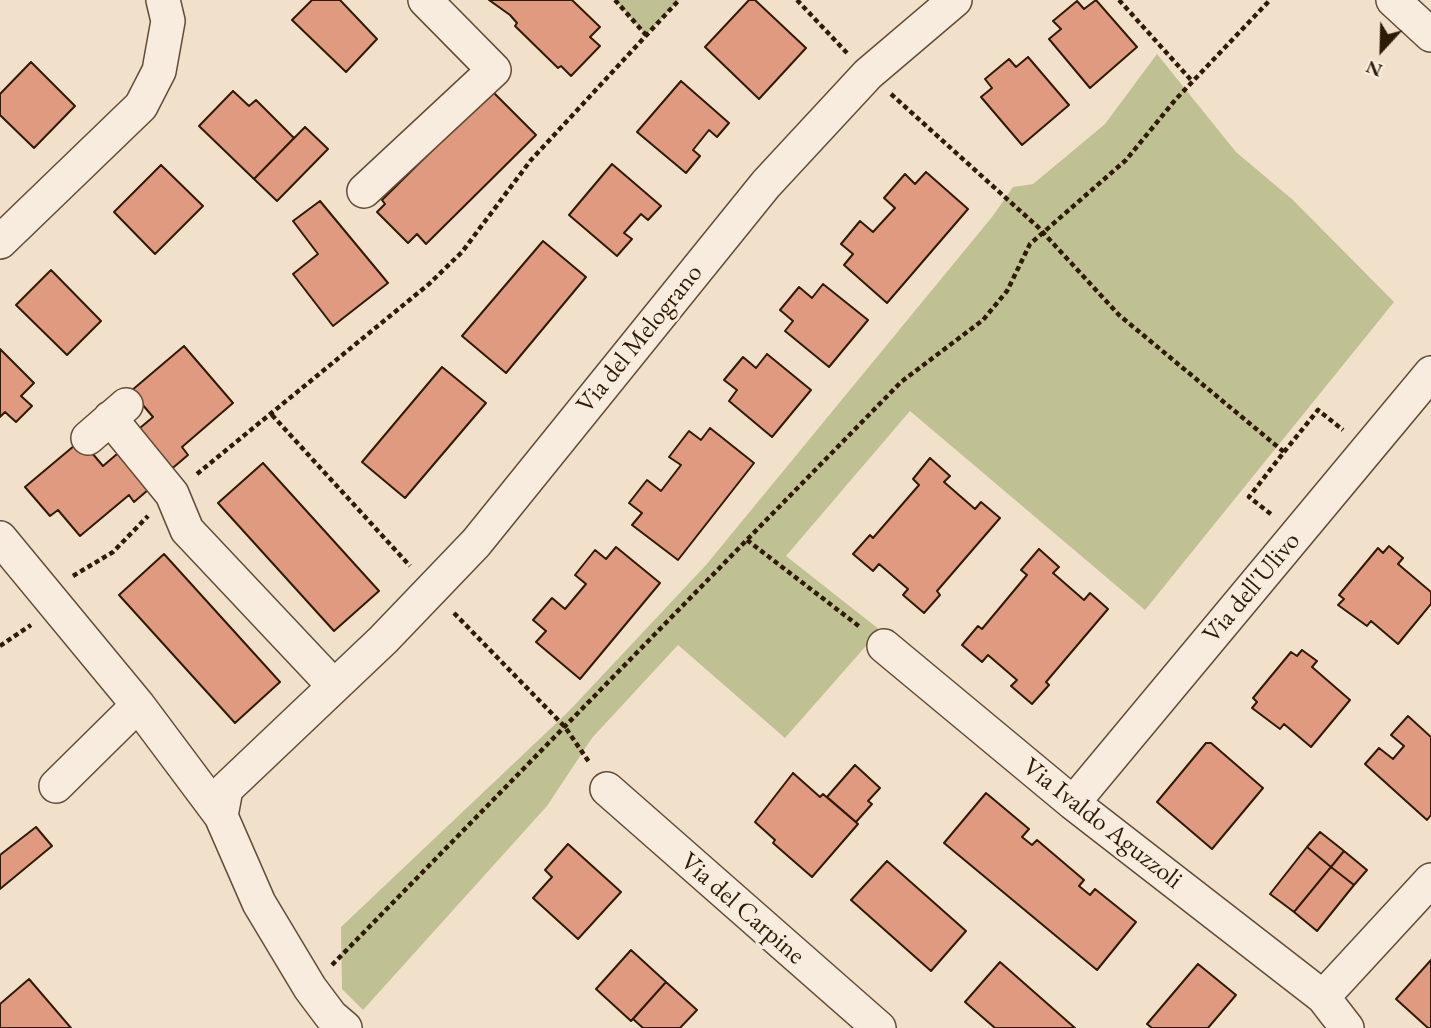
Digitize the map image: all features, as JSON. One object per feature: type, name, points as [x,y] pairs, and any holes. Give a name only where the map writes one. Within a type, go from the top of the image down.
[{"type":"street","points":[[146,0],[164,36]]},
{"type":"street","points":[[0,242],[141,106],[159,71],[168,21],[163,0]]},
{"type":"street","points":[[364,191],[494,69],[425,0]]},
{"type":"street","name":"Via del Melograno","points":[[221,816],[226,789],[383,640],[476,544],[766,184],[868,74],[955,0]]},
{"type":"street","points":[[1393,0],[1431,35]]},
{"type":"street","name":"Via dell'Ulivo","points":[[1073,803],[1431,373]]},
{"type":"street","points":[[109,420],[172,494],[187,530],[333,685]]},
{"type":"street","points":[[0,538],[138,705],[221,816],[259,903],[310,988],[331,1016],[345,1028]]},
{"type":"street","name":"Via Ivaldo Aguzzoli","points":[[884,646],[1073,803],[1323,997],[1347,1028]]},
{"type":"street","points":[[56,786],[138,705]]},
{"type":"street","name":"Via del Carpine","points":[[607,789],[879,1028]]},
{"type":"street","points":[[1323,997],[1431,880]]},
{"type":"path","points":[[615,0],[646,35]]},
{"type":"path","points":[[0,646],[30,628],[46,593],[113,552],[172,494],[429,285],[462,252],[531,160],[679,0]]},
{"type":"path","points":[[797,0],[868,74],[1042,233],[1119,315],[1284,452],[1249,497],[1297,535]]},
{"type":"path","points":[[1119,0],[1192,81]]},
{"type":"path","points":[[310,988],[901,382],[983,320],[1007,291],[1030,244],[1126,160],[1192,81],[1270,0]]},
{"type":"path","points":[[747,540],[884,646]]},
{"type":"path","points":[[565,727],[607,789]]},
{"type":"green space","points":[[615,0],[679,0],[646,35]]},
{"type":"green space","points":[[1157,54],[1236,152],[1293,200],[1394,302],[1145,610],[910,411],[786,556],[880,630],[785,738],[678,645],[592,738],[547,806],[363,1010],[342,989],[341,927],[568,712],[706,565],[992,217],[1013,187],[1033,184],[1105,124]]},
{"type":"building","points":[[312,0],[340,0],[377,39],[346,72],[292,20]]},
{"type":"building","points":[[489,0],[572,0],[600,27],[590,37],[600,46],[571,76],[561,66],[558,68],[515,26],[517,23],[510,15]]},
{"type":"building","points":[[749,0],[755,0],[806,48],[759,99],[705,47]]},
{"type":"building","points":[[1096,0],[1137,47],[1090,88],[1049,39],[1061,29],[1053,21],[1077,1],[1084,9]]},
{"type":"building","points":[[1028,57],[1069,105],[1022,145],[981,97],[992,88],[985,79],[1009,59],[1016,67]]},
{"type":"building","points":[[31,62],[75,106],[34,148],[0,115],[0,94]]},
{"type":"building","points":[[681,81],[729,123],[717,137],[709,130],[693,150],[700,156],[686,173],[637,132]]},
{"type":"building","points":[[233,91],[249,106],[256,100],[294,138],[254,179],[199,126]]},
{"type":"building","points":[[492,91],[536,135],[426,244],[417,234],[408,243],[377,212],[385,204],[382,200]]},
{"type":"building","points":[[305,127],[328,149],[277,201],[254,179]]},
{"type":"building","points":[[612,164],[661,206],[648,220],[641,214],[624,233],[632,239],[617,256],[569,215]]},
{"type":"building","points":[[161,165],[203,206],[155,254],[114,212]]},
{"type":"building","points":[[926,172],[968,209],[887,303],[844,265],[853,254],[841,244],[860,221],[873,232],[895,208],[884,198],[905,174],[915,184]]},
{"type":"building","points":[[320,201],[388,283],[333,326],[293,274],[318,254],[293,221]]},
{"type":"building","points":[[543,241],[586,277],[506,373],[462,336]]},
{"type":"building","points":[[51,270],[101,321],[67,355],[16,305]]},
{"type":"building","points":[[823,284],[868,320],[829,367],[785,331],[793,321],[780,310],[799,287],[812,298]]},
{"type":"building","points":[[184,346],[233,403],[182,447],[188,455],[168,472],[134,433],[153,417],[131,391]]},
{"type":"building","points":[[0,349],[34,383],[21,396],[32,406],[16,422],[5,412],[0,417]]},
{"type":"building","points":[[767,354],[811,390],[772,437],[729,401],[737,390],[724,380],[743,357],[756,368]]},
{"type":"building","points":[[442,367],[486,403],[405,498],[362,462]]},
{"type":"building","points":[[710,428],[754,463],[678,560],[632,525],[642,513],[629,503],[647,480],[661,491],[681,465],[669,457],[689,431],[701,440]]},
{"type":"building","points":[[81,440],[103,466],[124,448],[155,484],[134,502],[129,495],[80,536],[58,510],[50,516],[25,487]]},
{"type":"building","points":[[930,458],[950,476],[944,482],[975,509],[981,502],[1000,518],[937,591],[940,595],[924,613],[903,595],[908,589],[879,564],[873,571],[853,554],[870,535],[873,538],[919,485],[913,479]]},
{"type":"building","points":[[263,463],[379,591],[334,631],[218,503]]},
{"type":"building","points":[[1389,546],[1403,558],[1398,564],[1431,592],[1431,604],[1398,644],[1371,621],[1367,626],[1338,605],[1344,599],[1339,595],[1378,548],[1383,553]]},
{"type":"building","points":[[616,547],[660,583],[580,679],[536,642],[546,631],[533,620],[552,598],[565,609],[586,584],[575,575],[595,550],[606,559]]},
{"type":"building","points":[[1039,549],[1059,567],[1053,573],[1084,600],[1090,593],[1108,609],[1046,682],[1049,685],[1032,704],[1011,686],[1017,680],[988,655],[982,662],[962,645],[978,626],[982,629],[1027,575],[1021,570]]},
{"type":"building","points":[[164,554],[280,682],[235,723],[119,595]]},
{"type":"building","points":[[1302,650],[1317,661],[1312,667],[1350,700],[1311,747],[1284,724],[1280,729],[1252,708],[1257,702],[1253,698],[1291,652],[1297,656]]},
{"type":"building","points":[[1408,716],[1431,737],[1431,815],[1427,820],[1365,764],[1379,748],[1393,759],[1404,746],[1391,735]]},
{"type":"building","points":[[1206,743],[1211,743],[1263,788],[1212,849],[1157,802]]},
{"type":"building","points":[[855,765],[880,788],[868,801],[872,804],[856,822],[827,797]]},
{"type":"building","points":[[793,773],[820,797],[823,794],[858,824],[812,877],[773,843],[775,840],[755,822]]},
{"type":"building","points":[[986,793],[1029,829],[1022,837],[1032,845],[1037,840],[1084,880],[1079,886],[1090,895],[1095,889],[1136,922],[1097,970],[944,843]]},
{"type":"building","points":[[36,827],[52,846],[0,889],[0,855]]},
{"type":"building","points":[[1320,832],[1344,851],[1331,867],[1307,847]]},
{"type":"building","points":[[568,844],[621,892],[578,939],[533,898],[552,877],[545,870]]},
{"type":"building","points":[[1307,847],[1331,867],[1294,912],[1270,894]]},
{"type":"building","points":[[1344,851],[1367,870],[1354,885],[1331,867]]},
{"type":"building","points":[[887,861],[966,931],[931,971],[851,900]]},
{"type":"building","points":[[1331,867],[1354,885],[1317,931],[1294,912]]},
{"type":"building","points":[[631,950],[666,982],[631,1021],[596,989]]},
{"type":"building","points":[[1431,960],[1431,1028],[1428,1028],[1396,999]]},
{"type":"building","points":[[1000,962],[1075,1028],[995,1028],[965,1002]]},
{"type":"building","points":[[1198,964],[1236,995],[1208,1028],[1152,1028],[1147,1024]]},
{"type":"building","points":[[29,979],[71,1028],[0,1028],[0,1004]]},
{"type":"building","points":[[666,982],[697,1010],[680,1028],[643,1028],[633,1019]]}]
